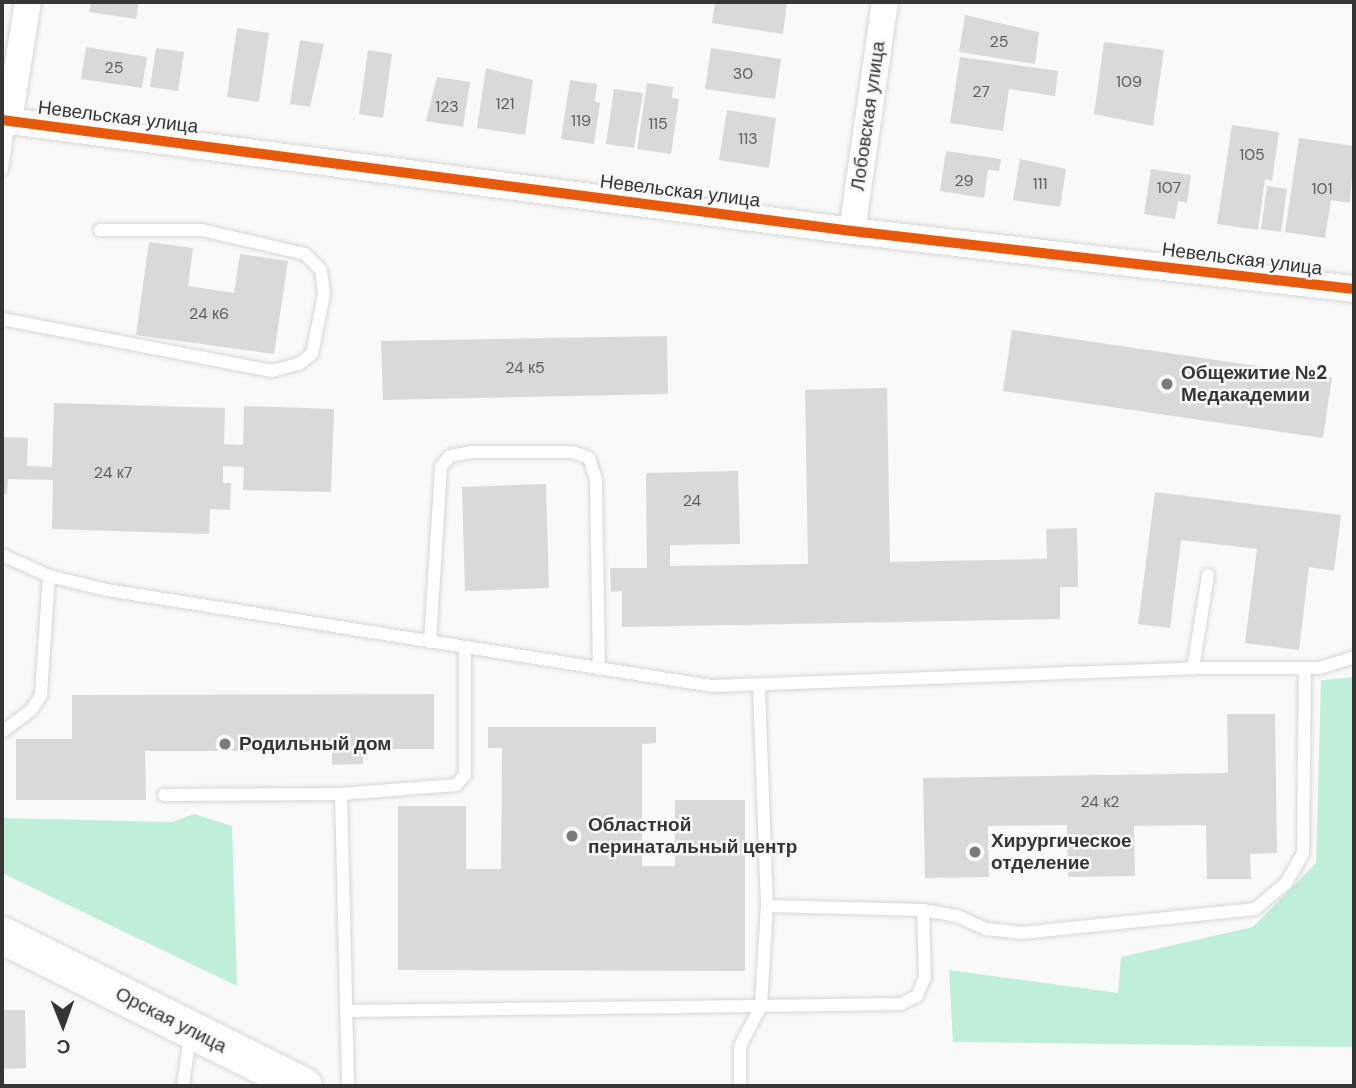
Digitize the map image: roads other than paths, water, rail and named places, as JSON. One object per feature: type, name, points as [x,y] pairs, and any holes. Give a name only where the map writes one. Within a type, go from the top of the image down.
[{"type":"main road","name":"Орская улица","points":[[2,935],[303,1086]]},
{"type":"street","points":[[5,120],[28,2]]},
{"type":"street","name":"Лобовская улица","points":[[852,231],[885,2]]},
{"type":"street","name":"Невельская улица","points":[[5,120],[852,231],[1354,289]]},
{"type":"lane","points":[[2,169],[5,120]]},
{"type":"lane","points":[[2,319],[272,371],[299,364],[312,354],[324,294],[321,270],[305,254],[202,230],[100,230]]},
{"type":"lane","points":[[430,642],[440,467],[450,456],[472,452],[572,452],[589,458],[596,480],[599,669]]},
{"type":"lane","points":[[2,555],[48,576],[465,648],[712,686],[1193,668],[1305,668],[1354,657]]},
{"type":"lane","points":[[1193,668],[1208,575]]},
{"type":"lane","points":[[2,732],[32,709],[41,695],[48,576]]},
{"type":"lane","points":[[164,795],[341,794],[456,785],[465,775],[465,648]]},
{"type":"lane","points":[[767,906],[923,911],[957,916],[986,929],[1022,933],[1255,909],[1286,883],[1303,854],[1305,668]]},
{"type":"lane","points":[[740,1086],[740,1046],[761,1006],[767,906],[759,684]]},
{"type":"lane","points":[[341,794],[348,1086]]},
{"type":"lane","points":[[347,1011],[901,1004],[917,996],[925,977],[923,911]]},
{"type":"lane","points":[[183,1086],[191,1029]]},
{"type":"place","name":"Общежитие №2 Медакадемии","points":[[1167,384]]},
{"type":"place","name":"Родильный дом","points":[[225,744]]},
{"type":"place","name":"Областной перинатальный центр","points":[[572,836]]},
{"type":"place","name":"Хирургическое отделение","points":[[975,852]]}]
